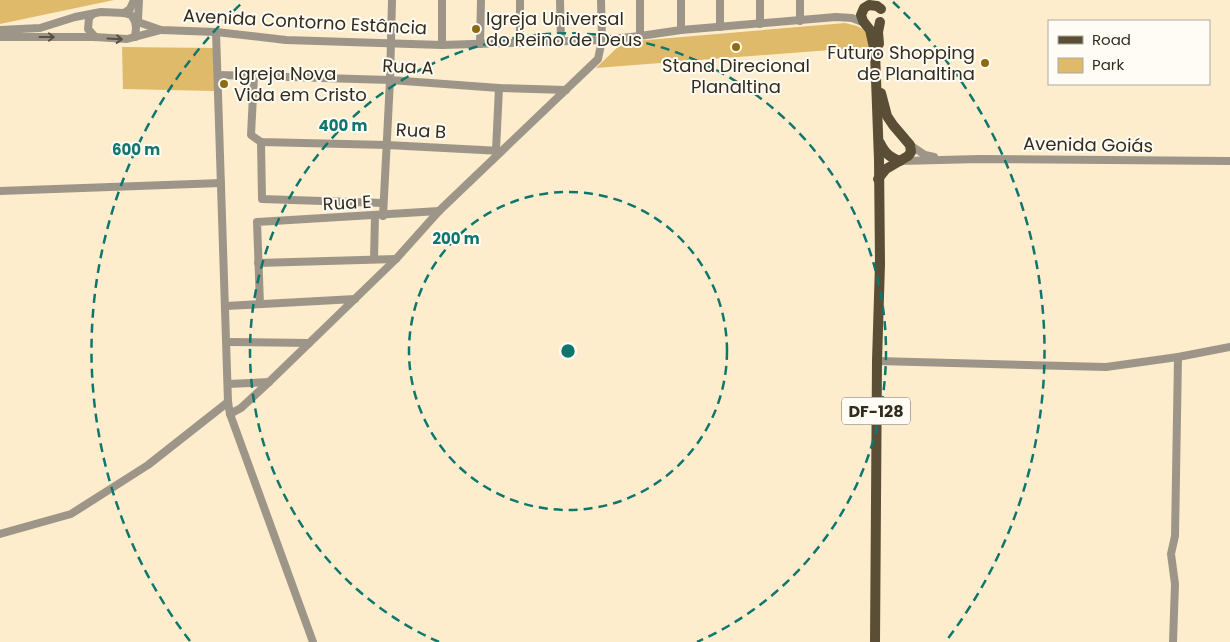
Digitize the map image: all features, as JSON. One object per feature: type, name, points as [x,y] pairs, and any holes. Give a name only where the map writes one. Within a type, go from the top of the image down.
[{"type":"main road","points":[[866,5],[882,5],[882,18],[878,32],[883,105],[893,125],[910,144],[910,154],[886,169],[878,179]]},
{"type":"main road","name":"DF-128","points":[[866,5],[862,18],[872,36],[875,52],[880,264],[877,361],[875,642]]},
{"type":"main road","points":[[866,24],[872,26],[880,22]]},
{"type":"main road","points":[[893,125],[885,125],[877,132],[885,152],[892,158],[900,161]]},
{"type":"street","points":[[0,30],[40,28],[75,17],[101,12],[124,13],[130,9],[134,0]]},
{"type":"street","points":[[135,37],[135,21],[138,20],[139,0]]},
{"type":"street","points":[[374,259],[379,216],[383,202],[387,145],[392,0]]},
{"type":"street","points":[[442,0],[442,45]]},
{"type":"street","points":[[480,44],[481,0]]},
{"type":"street","points":[[520,0],[520,43]]},
{"type":"street","points":[[560,0],[561,42]]},
{"type":"street","points":[[230,414],[240,408],[269,382],[396,258],[499,150],[598,59],[602,40],[601,0]]},
{"type":"street","points":[[640,0],[640,36]]},
{"type":"street","points":[[681,0],[681,30]]},
{"type":"street","points":[[720,0],[720,28]]},
{"type":"street","points":[[760,0],[760,24]]},
{"type":"street","points":[[800,0],[800,21]]},
{"type":"street","name":"Avenida Contorno Estância","points":[[836,17],[866,5]]},
{"type":"street","name":"Avenida Contorno Estância","points":[[124,13],[131,15],[135,21],[161,30],[216,32],[286,40],[442,45],[602,40],[681,30],[836,17],[852,18],[866,24]]},
{"type":"street","points":[[93,14],[89,18],[88,30],[95,37]]},
{"type":"street","name":"Avenida Contorno Estância","points":[[0,37],[127,39],[161,30]]},
{"type":"street","points":[[216,32],[228,402],[230,414],[313,642]]},
{"type":"street","name":"Rua A","points":[[218,74],[390,80],[499,88],[566,90]]},
{"type":"street","points":[[254,76],[251,135],[261,142],[262,199],[383,202]]},
{"type":"street","points":[[499,88],[499,150]]},
{"type":"street","name":"Rua B","points":[[261,142],[499,150]]},
{"type":"street","name":"Avenida Goiás","points":[[910,144],[925,155],[946,159]]},
{"type":"street","name":"Avenida Goiás","points":[[900,161],[946,159],[1230,162]]},
{"type":"street","points":[[0,191],[221,183]]},
{"type":"street","name":"Rua E","points":[[258,263],[256,222],[439,211]]},
{"type":"street","points":[[260,304],[258,263],[396,258]]},
{"type":"street","points":[[226,306],[354,299]]},
{"type":"street","points":[[227,342],[309,343]]},
{"type":"street","points":[[877,361],[1106,366],[1178,357],[1230,347]]},
{"type":"street","points":[[1173,642],[1174,584],[1171,554],[1175,536],[1178,357]]},
{"type":"street","points":[[228,384],[269,382]]},
{"type":"street","points":[[0,534],[71,514],[148,465],[228,402]]},
{"type":"green space","points":[[0,0],[114,0],[0,24]]},
{"type":"green space","points":[[845,23],[863,29],[870,47],[596,68],[623,42]]},
{"type":"green space","points":[[122,47],[214,48],[214,91],[123,89]]},
{"type":"place","name":"Igreja Universal do Reino de Deus","points":[[476,29]]},
{"type":"place","name":"Stand Direcional Planaltina","points":[[736,47]]},
{"type":"place","name":"Futuro Shopping de Planaltina","points":[[985,63]]},
{"type":"place","name":"Igreja Nova Vida em Cristo","points":[[224,84]]}]
